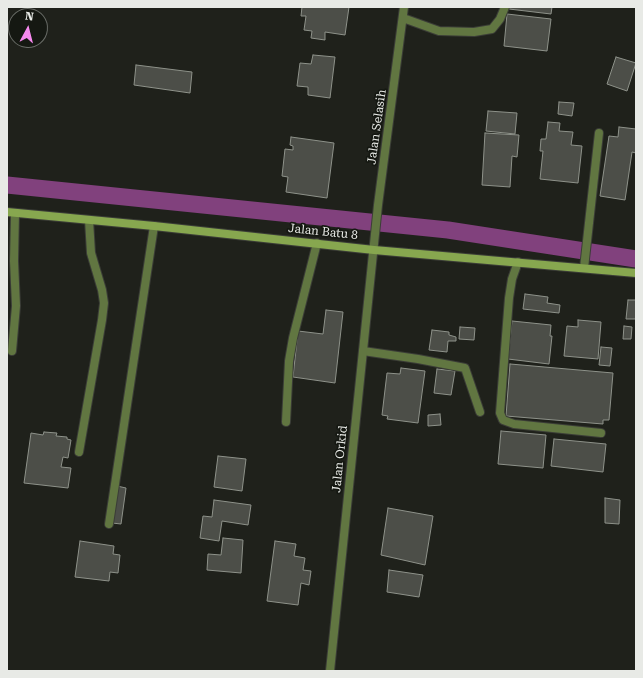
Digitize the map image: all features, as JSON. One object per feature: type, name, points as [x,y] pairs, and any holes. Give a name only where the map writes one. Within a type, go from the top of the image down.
[{"type":"street","name":"Jalan Selasih","points":[[374,250],[378,205],[404,7]]},
{"type":"street","points":[[403,18],[439,31],[474,32],[492,29],[500,19],[505,7]]},
{"type":"street","points":[[584,268],[599,133]]},
{"type":"street","points":[[11,213],[16,306],[12,351]]},
{"type":"street","name":"Jalan Batu 8","points":[[11,213],[154,226],[374,250],[636,273]]},
{"type":"street","points":[[78,452],[104,303],[102,290],[91,253],[89,220]]},
{"type":"street","points":[[109,524],[154,226]]},
{"type":"street","points":[[286,422],[289,361],[293,338],[316,243]]},
{"type":"street","name":"Jalan Orkid","points":[[330,671],[374,250]]},
{"type":"street","points":[[518,262],[512,279],[509,298],[500,413],[503,420],[514,424],[601,433]]},
{"type":"street","points":[[363,351],[465,368],[480,412]]},
{"type":"building","points":[[302,7],[349,7],[345,35],[325,32],[325,40],[311,38],[312,31],[304,30],[306,16],[301,16]]},
{"type":"building","points":[[510,7],[552,7],[551,14],[509,9]]},
{"type":"building","points":[[507,14],[551,19],[547,51],[504,46]]},
{"type":"building","points":[[313,55],[335,57],[330,98],[308,95],[308,87],[297,86],[300,63],[311,64]]},
{"type":"building","points":[[616,57],[636,63],[627,91],[607,84]]},
{"type":"building","points":[[136,65],[192,72],[190,93],[134,85]]},
{"type":"building","points":[[559,102],[574,103],[572,116],[558,114]]},
{"type":"building","points":[[488,111],[517,113],[515,134],[486,131]]},
{"type":"building","points":[[548,122],[560,123],[559,131],[573,132],[571,145],[582,146],[578,183],[540,179],[543,151],[540,151],[541,139],[546,139]]},
{"type":"building","points":[[619,127],[636,129],[636,153],[632,152],[625,200],[600,196],[609,136],[618,137]]},
{"type":"building","points":[[485,133],[519,135],[517,157],[512,156],[510,187],[482,185]]},
{"type":"building","points":[[291,137],[334,143],[327,198],[286,192],[288,177],[282,176],[285,149],[293,150],[293,146],[290,145]]},
{"type":"building","points":[[525,294],[548,297],[547,303],[560,305],[559,313],[523,309]]},
{"type":"building","points":[[628,300],[636,300],[636,319],[626,319]]},
{"type":"building","points":[[326,310],[343,312],[335,383],[293,377],[298,331],[323,334]]},
{"type":"building","points":[[578,320],[601,322],[598,359],[564,356],[567,326],[578,327]]},
{"type":"building","points":[[512,321],[551,325],[550,336],[552,336],[549,364],[508,359]]},
{"type":"building","points":[[624,326],[632,327],[631,339],[623,339]]},
{"type":"building","points":[[460,327],[475,328],[474,340],[459,339]]},
{"type":"building","points":[[432,330],[449,332],[449,335],[456,337],[456,341],[448,341],[447,352],[429,350]]},
{"type":"building","points":[[601,347],[612,348],[610,366],[599,365]]},
{"type":"building","points":[[510,364],[613,373],[609,420],[603,420],[603,424],[506,416]]},
{"type":"building","points":[[401,368],[425,371],[418,423],[387,419],[388,416],[382,415],[387,373],[400,374]]},
{"type":"building","points":[[437,369],[455,371],[451,395],[434,393]]},
{"type":"building","points":[[440,414],[441,425],[428,426],[428,415]]},
{"type":"building","points":[[501,431],[546,435],[543,468],[498,464]]},
{"type":"building","points":[[44,432],[57,433],[56,436],[67,437],[67,439],[71,440],[68,458],[63,457],[61,467],[71,468],[68,488],[24,483],[31,433],[43,435]]},
{"type":"building","points":[[554,439],[606,444],[603,472],[551,466]]},
{"type":"building","points":[[218,456],[246,459],[242,491],[214,487]]},
{"type":"building","points":[[117,486],[126,488],[121,524],[112,523]]},
{"type":"building","points":[[605,498],[620,500],[619,524],[605,523]]},
{"type":"building","points":[[214,500],[251,505],[248,525],[222,521],[219,541],[200,538],[203,516],[212,517]]},
{"type":"building","points":[[388,508],[433,516],[425,565],[381,555]]},
{"type":"building","points":[[223,538],[243,540],[241,573],[207,570],[208,554],[221,555]]},
{"type":"building","points":[[80,541],[114,546],[113,554],[120,555],[118,573],[110,572],[109,581],[75,577]]},
{"type":"building","points":[[275,541],[296,544],[294,556],[305,558],[303,570],[311,571],[309,585],[301,583],[298,605],[267,601]]},
{"type":"building","points":[[389,570],[423,575],[419,597],[387,592]]},
{"type":"waterway","points":[[7,185],[448,230],[636,259]]}]
